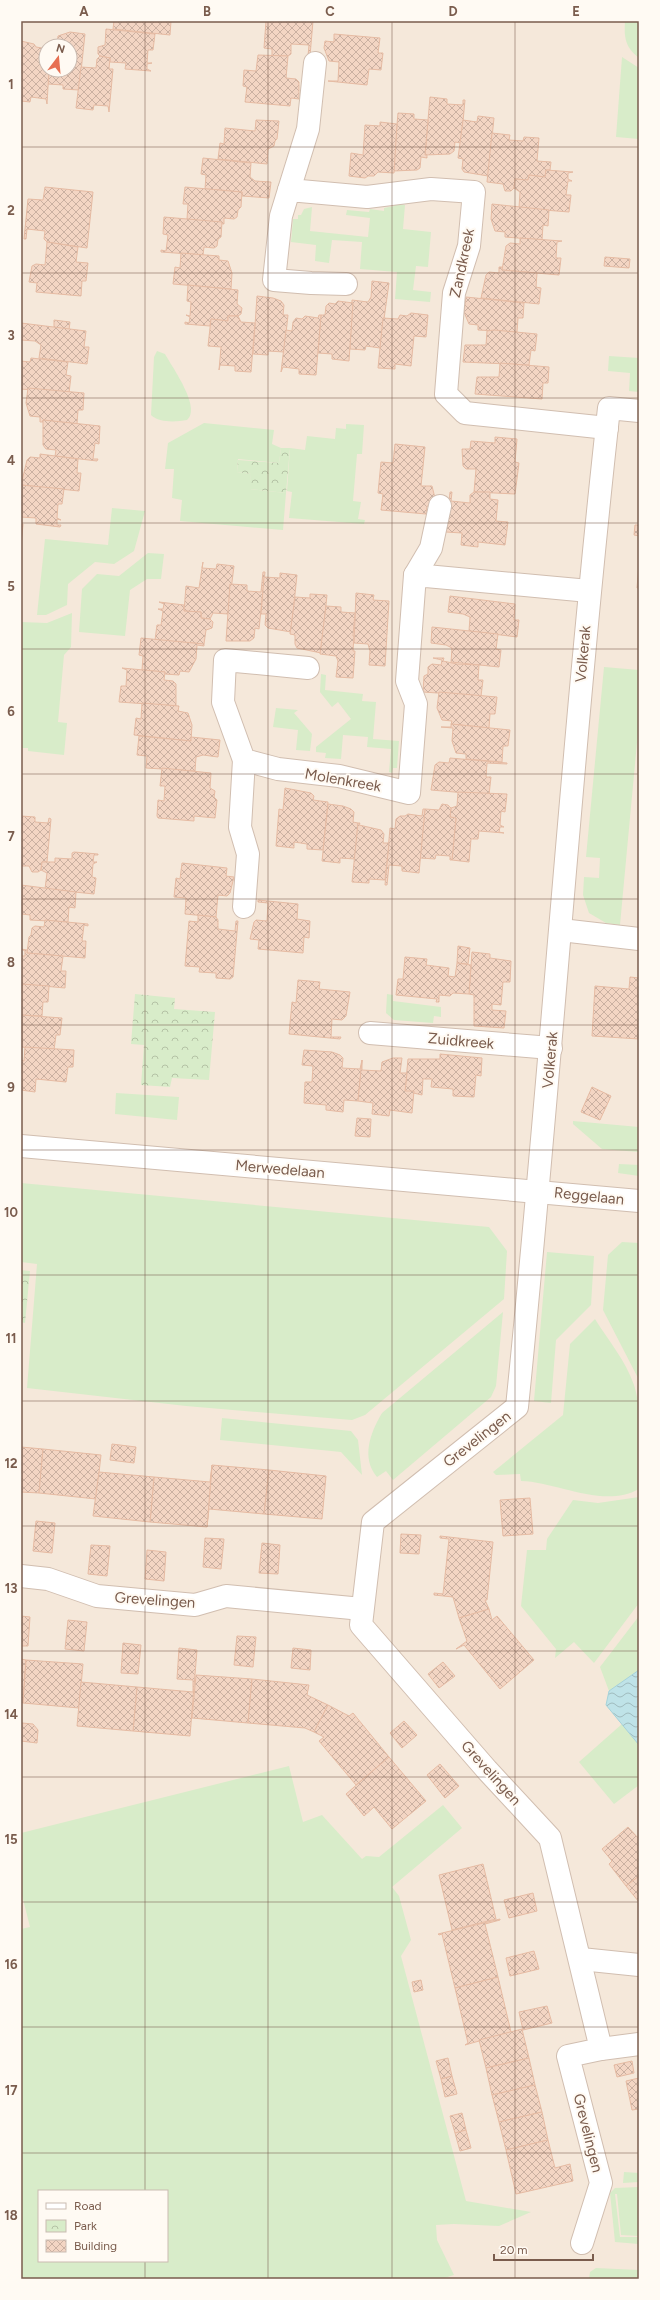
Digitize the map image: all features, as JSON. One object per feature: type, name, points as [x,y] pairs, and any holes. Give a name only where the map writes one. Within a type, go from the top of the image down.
[{"type":"street","points":[[316,62],[308,129],[281,216],[274,280],[346,284]]},
{"type":"street","name":"Zandkreek","points":[[289,190],[367,197],[431,188],[474,192],[469,246],[454,293],[446,394],[465,413],[607,428]]},
{"type":"street","name":"Volkerak","points":[[539,1190],[588,591],[609,408],[639,411]]},
{"type":"street","name":"Molenkreek","points":[[244,760],[278,769],[339,776],[409,793],[416,704],[406,680],[415,575],[431,548],[440,506]]},
{"type":"street","points":[[415,575],[588,591]]},
{"type":"street","points":[[244,907],[248,854],[240,827],[244,760],[223,702],[225,660],[308,668]]},
{"type":"street","points":[[561,930],[639,939]]},
{"type":"street","name":"Zuidkreek","points":[[370,1033],[551,1048]]},
{"type":"street","name":"Merwedelaan","points":[[21,1146],[539,1190]]},
{"type":"street","name":"Reggelaan","points":[[539,1190],[639,1201]]},
{"type":"street","name":"Grevelingen","points":[[539,1190],[517,1407],[372,1522],[361,1625],[487,1770],[550,1838],[602,2049]]},
{"type":"street","name":"Grevelingen","points":[[21,1576],[48,1578],[97,1596],[195,1605],[226,1596],[362,1609]]},
{"type":"street","points":[[581,1959],[639,1965]]},
{"type":"street","name":"Grevelingen","points":[[582,2243],[601,2183],[568,2056],[602,2049],[639,2044]]},
{"type":"shaded area","points":[[21,21],[639,21],[639,2279],[21,2279]]},
{"type":"green space","points":[[625,21],[639,21],[639,58],[634,54],[626,42]]},
{"type":"green space","points":[[622,57],[639,68],[639,139],[616,137]]},
{"type":"green space","points":[[395,203],[405,205],[403,229],[431,232],[428,267],[416,266],[413,290],[431,292],[430,302],[395,299],[397,272],[360,269],[362,242],[332,240],[329,263],[315,261],[316,245],[291,242],[293,219],[298,219],[298,215],[301,215],[304,209],[312,207],[310,231],[368,237],[370,218],[346,215],[347,210],[369,212],[370,209],[384,211],[384,208],[394,206]]},
{"type":"green space","points":[[157,351],[165,354],[184,387],[191,406],[191,414],[187,420],[163,421],[154,418],[151,415],[154,357]]},
{"type":"green space","points":[[609,356],[639,358],[639,392],[629,391],[630,373],[608,371]]},
{"type":"green space","points":[[204,423],[274,430],[272,444],[281,448],[279,463],[238,459],[237,472],[251,474],[250,489],[286,493],[283,530],[180,521],[182,500],[172,498],[174,469],[165,469],[168,443]]},
{"type":"green space","points":[[346,424],[364,425],[362,454],[357,454],[353,501],[361,502],[358,519],[365,520],[364,524],[289,518],[292,492],[287,491],[290,448],[305,450],[307,436],[335,439],[336,428],[346,429]]},
{"type":"green space","points":[[281,448],[290,448],[286,493],[249,489],[251,474],[237,472],[238,460],[279,463]]},
{"type":"green space","points":[[112,508],[145,511],[134,551],[114,564],[95,562],[68,584],[67,605],[46,615],[37,615],[45,539],[108,545]]},
{"type":"green space","points":[[148,553],[164,554],[161,579],[147,579],[130,590],[125,636],[79,632],[82,589],[97,574],[119,576]]},
{"type":"green space","points":[[72,613],[71,647],[64,655],[58,722],[67,723],[64,755],[28,751],[28,748],[21,748],[21,622],[47,623]]},
{"type":"green space","points":[[604,667],[639,670],[639,721],[620,925],[606,923],[589,913],[583,895],[584,877],[599,878],[600,858],[586,857]]},
{"type":"green space","points":[[321,674],[326,675],[325,690],[363,694],[362,701],[376,702],[373,739],[399,741],[397,768],[393,768],[392,773],[389,772],[391,749],[367,747],[368,737],[343,735],[341,759],[325,758],[326,753],[316,752],[316,747],[351,719],[338,702],[332,707],[320,692]]},
{"type":"green space","points":[[276,708],[298,710],[294,713],[312,734],[310,751],[296,750],[298,730],[273,727]]},
{"type":"green space","points":[[135,994],[175,998],[174,1009],[215,1012],[209,1080],[172,1078],[170,1087],[141,1085],[144,1045],[131,1044]]},
{"type":"green space","points":[[387,994],[393,995],[393,1001],[441,1007],[441,1017],[434,1016],[433,1023],[394,1020],[386,1013]]},
{"type":"green space","points":[[116,1093],[179,1097],[177,1120],[115,1114]]},
{"type":"green space","points":[[573,1121],[639,1127],[639,1152],[602,1149],[573,1124]]},
{"type":"green space","points":[[619,1164],[639,1165],[639,1176],[618,1173]]},
{"type":"green space","points":[[21,1183],[489,1227],[507,1251],[504,1299],[365,1415],[352,1420],[186,1406],[27,1388],[37,1264],[21,1262]]},
{"type":"green space","points":[[622,1242],[639,1243],[639,1380],[603,1310],[608,1255]]},
{"type":"green space","points":[[547,1252],[594,1256],[591,1305],[556,1340],[551,1403],[534,1401]]},
{"type":"green space","points":[[21,1270],[30,1271],[25,1323],[21,1322]]},
{"type":"green space","points":[[503,1312],[496,1386],[491,1397],[393,1480],[386,1471],[377,1477],[372,1470],[368,1454],[371,1437],[382,1413]]},
{"type":"green space","points":[[595,1319],[622,1359],[634,1385],[640,1423],[639,1489],[625,1494],[596,1496],[535,1482],[521,1481],[520,1474],[496,1475],[493,1472],[563,1415],[570,1344]]},
{"type":"green space","points":[[222,1418],[351,1431],[358,1440],[362,1475],[341,1452],[220,1440]]},
{"type":"green space","points":[[639,1497],[639,1603],[594,1663],[574,1642],[555,1658],[556,1649],[521,1606],[527,1550],[546,1550],[547,1539],[573,1500],[598,1503]]},
{"type":"green space","points":[[639,1616],[639,1670],[609,1691],[600,1667]]},
{"type":"green space","points":[[622,1724],[639,1745],[639,1785],[614,1804],[579,1762]]},
{"type":"green space","points":[[289,1766],[303,1822],[322,1815],[362,1859],[366,1856],[379,1857],[443,1805],[462,1828],[392,1887],[399,1896],[411,1940],[401,1956],[466,2201],[531,2212],[499,2226],[454,2224],[436,2225],[437,2240],[454,2275],[441,2279],[21,2279],[21,1929],[30,1927],[21,1891],[21,1833]]},
{"type":"green space","points":[[624,2172],[639,2173],[639,2182],[623,2183]]},
{"type":"green space","points":[[639,2187],[639,2236],[621,2235],[617,2194],[615,2194],[620,2237],[639,2237],[639,2244],[615,2242],[610,2193],[615,2188]]},
{"type":"green space","points":[[596,2268],[639,2270],[639,2279],[589,2279],[590,2272]]},
{"type":"water","points":[[639,1670],[639,1745],[606,1705],[609,1691]]},
{"type":"building","points":[[114,21],[171,21],[170,35],[113,29]]},
{"type":"building","points":[[266,21],[313,21],[310,56],[308,56],[309,45],[291,44],[291,54],[288,56],[272,56],[272,49],[264,48]]},
{"type":"building","points":[[106,29],[155,34],[153,50],[148,50],[147,63],[152,63],[147,64],[147,69],[151,71],[125,69],[126,63],[110,62],[110,58],[100,56],[98,54],[98,47],[105,45]]},
{"type":"building","points":[[70,32],[85,34],[79,90],[63,89],[63,85],[48,84],[48,78],[78,78],[78,38],[58,38],[58,36]]},
{"type":"building","points":[[334,34],[380,38],[378,53],[383,53],[381,70],[369,69],[367,85],[328,81],[338,81],[339,62],[329,61],[324,48],[325,41],[334,42]]},
{"type":"building","points":[[21,41],[34,44],[38,47],[38,78],[49,78],[47,104],[46,99],[31,97],[30,102],[21,101]]},
{"type":"building","points":[[258,55],[288,56],[286,78],[296,79],[299,82],[299,99],[291,98],[290,106],[245,102],[247,87],[243,86],[244,70],[256,71]]},
{"type":"building","points":[[100,56],[110,58],[109,69],[113,69],[109,112],[108,106],[94,105],[93,110],[76,108],[81,67],[96,68],[97,59]]},
{"type":"building","points":[[430,97],[447,99],[447,104],[463,105],[463,100],[465,100],[461,143],[455,142],[454,151],[450,154],[425,155]]},
{"type":"building","points":[[398,113],[414,114],[414,119],[428,120],[425,155],[427,155],[427,158],[421,157],[420,168],[417,170],[393,171]]},
{"type":"building","points":[[478,116],[494,118],[488,176],[464,172],[462,169],[463,159],[458,158],[463,120],[477,122]]},
{"type":"building","points":[[256,120],[279,121],[277,139],[274,146],[268,149],[267,164],[218,159],[220,143],[224,144],[225,128],[255,131]]},
{"type":"building","points":[[380,122],[397,124],[394,173],[378,172],[374,176],[368,176],[365,178],[349,176],[351,153],[363,155],[365,125],[380,126]]},
{"type":"building","points":[[492,133],[510,135],[509,140],[523,141],[524,137],[539,138],[537,161],[551,162],[550,170],[546,170],[545,177],[529,175],[528,180],[515,179],[514,188],[511,191],[505,191],[503,184],[487,182]]},
{"type":"building","points":[[203,158],[251,163],[250,177],[255,181],[271,182],[269,198],[242,196],[242,192],[205,189],[206,175],[201,174]]},
{"type":"building","points":[[546,170],[573,172],[568,173],[568,179],[572,181],[568,181],[566,195],[571,195],[569,212],[519,208],[520,192],[514,188],[515,179],[528,180],[529,175],[545,177]]},
{"type":"building","points":[[45,187],[93,192],[87,248],[47,242],[44,239],[45,231],[27,229],[26,239],[24,239],[28,199],[43,200]]},
{"type":"building","points":[[185,187],[242,192],[241,207],[238,210],[237,217],[234,219],[224,218],[224,224],[187,219],[188,204],[183,204]]},
{"type":"building","points":[[492,204],[549,210],[548,226],[543,225],[542,240],[505,237],[505,232],[495,231],[491,219]]},
{"type":"building","points":[[164,217],[222,222],[221,237],[218,239],[217,246],[214,248],[204,247],[203,255],[161,252],[161,250],[166,251],[168,235],[163,234]]},
{"type":"building","points":[[520,238],[562,241],[557,242],[556,258],[561,258],[559,275],[502,270],[506,246],[510,243],[520,244]]},
{"type":"building","points":[[47,242],[78,247],[76,262],[88,263],[86,281],[82,281],[81,296],[36,292],[37,283],[29,282],[32,266],[36,264],[45,265]]},
{"type":"building","points":[[181,253],[219,256],[219,260],[228,261],[232,273],[231,289],[173,284],[175,267],[180,268]]},
{"type":"building","points":[[605,257],[630,259],[629,268],[604,266]]},
{"type":"building","points":[[499,267],[502,267],[502,270],[537,273],[536,287],[541,288],[539,304],[481,298],[486,275],[489,272],[499,273]]},
{"type":"building","points":[[372,281],[389,283],[380,348],[366,346],[365,350],[350,349],[352,300],[368,302],[371,297]]},
{"type":"building","points":[[188,285],[238,290],[237,304],[242,308],[241,314],[238,316],[228,316],[228,321],[211,319],[210,326],[185,324],[185,322],[189,323],[190,317],[186,315],[190,316],[191,302],[187,301]]},
{"type":"building","points":[[257,296],[273,298],[281,301],[284,305],[283,315],[288,315],[284,352],[268,351],[268,355],[253,354]]},
{"type":"building","points":[[466,297],[524,303],[523,318],[518,318],[517,332],[478,330],[478,325],[469,324],[464,312]]},
{"type":"building","points":[[338,301],[353,303],[349,361],[332,359],[332,354],[318,353],[321,315],[325,315],[326,306],[329,303],[335,304]]},
{"type":"building","points":[[411,313],[428,315],[426,337],[414,336],[411,366],[395,364],[395,369],[378,368],[383,318],[398,319],[400,315],[407,316]]},
{"type":"building","points":[[319,315],[321,315],[316,375],[299,374],[299,369],[283,367],[281,372],[286,330],[292,331],[293,322],[296,318],[302,319],[305,316],[318,318]]},
{"type":"building","points":[[228,316],[238,316],[241,322],[255,323],[251,372],[235,371],[235,366],[220,365],[219,370],[221,347],[208,346],[211,319],[228,321]]},
{"type":"building","points":[[54,320],[70,322],[69,330],[54,328]]},
{"type":"building","points":[[21,323],[86,331],[84,347],[89,347],[87,364],[39,358],[41,345],[35,341],[21,340]]},
{"type":"building","points":[[494,330],[537,334],[535,351],[531,350],[529,365],[463,362],[465,345],[486,345],[487,331]]},
{"type":"building","points":[[31,358],[68,362],[66,375],[71,376],[69,393],[21,389],[21,361],[30,362]]},
{"type":"building","points":[[500,363],[549,367],[548,383],[543,383],[542,399],[475,394],[477,377],[499,377]]},
{"type":"building","points":[[28,388],[84,393],[83,410],[78,410],[77,424],[43,420],[43,422],[40,422],[40,417],[30,416],[26,403]]},
{"type":"building","points":[[43,420],[100,426],[99,444],[95,443],[93,459],[98,459],[97,461],[55,456],[56,450],[46,449],[43,445]]},
{"type":"building","points":[[495,437],[517,439],[515,462],[519,463],[515,494],[474,492],[476,469],[466,469],[463,466],[462,449],[470,449],[471,441],[495,443]]},
{"type":"building","points":[[395,444],[425,447],[421,486],[432,486],[435,498],[434,507],[427,506],[426,514],[381,510],[383,494],[378,493],[381,462],[393,463]]},
{"type":"building","points":[[40,454],[78,459],[77,473],[81,473],[79,491],[21,485],[27,460],[30,457],[40,458]]},
{"type":"building","points":[[21,485],[64,489],[62,504],[58,504],[57,518],[61,520],[57,519],[57,525],[61,525],[60,527],[36,524],[36,518],[21,517]]},
{"type":"building","points":[[450,492],[452,492],[451,501],[470,503],[470,495],[474,492],[490,492],[490,499],[498,500],[496,521],[508,522],[505,545],[478,542],[478,547],[461,545],[462,533],[446,532]]},
{"type":"building","points":[[21,524],[23,524],[21,547]]},
{"type":"building","points":[[635,525],[639,525],[639,536],[634,535]]},
{"type":"building","points":[[217,564],[234,566],[228,614],[213,613],[210,619],[201,618],[201,612],[184,611],[186,586],[199,588],[202,568],[216,569]]},
{"type":"building","points":[[639,564],[639,588],[637,588]]},
{"type":"building","points":[[263,572],[265,572],[259,629],[255,628],[254,638],[250,641],[226,641],[230,584],[247,585],[247,591],[261,592]]},
{"type":"building","points":[[280,573],[297,575],[291,632],[268,628],[265,625],[266,614],[261,614],[264,577],[280,578]]},
{"type":"building","points":[[356,593],[374,595],[373,600],[389,601],[385,666],[369,665],[370,651],[368,644],[354,643]]},
{"type":"building","points":[[310,594],[327,595],[321,653],[297,648],[295,644],[295,635],[290,634],[295,597],[310,598]]},
{"type":"building","points":[[450,596],[515,604],[514,620],[519,620],[517,637],[469,631],[470,617],[463,614],[448,612]]},
{"type":"building","points":[[159,602],[184,605],[184,611],[201,612],[201,618],[210,619],[213,622],[212,628],[206,630],[204,644],[155,640],[157,625],[161,625],[163,611],[158,609],[163,609],[164,604]]},
{"type":"building","points":[[326,606],[341,607],[341,612],[355,613],[353,636],[353,651],[355,651],[353,678],[336,677],[338,661],[336,656],[320,654]]},
{"type":"building","points":[[432,627],[498,634],[496,649],[501,650],[499,667],[451,662],[452,648],[446,645],[431,643]]},
{"type":"building","points":[[141,638],[204,644],[204,646],[197,645],[196,659],[189,672],[180,671],[179,675],[165,674],[165,672],[142,670],[143,656],[139,655]]},
{"type":"building","points":[[433,658],[444,658],[443,661],[457,664],[479,665],[478,680],[483,680],[481,696],[423,692],[424,676],[428,674],[428,667],[432,664],[441,665],[442,660]]},
{"type":"building","points":[[122,668],[165,672],[164,680],[173,681],[176,684],[176,706],[119,702],[121,686],[126,686],[127,670]]},
{"type":"building","points":[[439,692],[497,697],[495,714],[490,714],[489,728],[451,724],[452,721],[442,720],[437,708]]},
{"type":"building","points":[[142,703],[179,706],[178,711],[188,713],[192,725],[191,741],[134,735],[136,718],[141,719]]},
{"type":"building","points":[[451,724],[510,730],[508,746],[503,746],[502,762],[466,759],[466,754],[456,753],[452,741],[453,728],[441,727],[451,727]]},
{"type":"building","points":[[139,736],[191,741],[191,737],[220,740],[218,757],[203,755],[196,757],[195,771],[146,768],[147,756],[137,755]]},
{"type":"building","points":[[450,758],[507,764],[487,763],[486,777],[491,777],[489,795],[431,790],[435,765],[439,762],[449,763]]},
{"type":"building","points":[[162,768],[211,773],[210,788],[215,791],[214,797],[217,800],[215,818],[194,816],[194,821],[158,818],[158,800],[164,801],[165,786],[160,786]]},
{"type":"building","points":[[285,788],[311,793],[314,796],[313,800],[328,802],[323,850],[307,849],[307,844],[294,842],[294,848],[276,846],[279,809],[283,810]]},
{"type":"building","points":[[458,792],[507,794],[505,812],[501,811],[500,825],[504,827],[500,827],[499,832],[504,833],[479,831],[478,839],[471,839],[469,862],[452,860],[456,818],[450,817],[451,808],[457,806]]},
{"type":"building","points":[[328,804],[343,806],[354,812],[353,822],[358,823],[355,859],[340,858],[340,863],[322,861]]},
{"type":"building","points":[[442,804],[448,805],[451,808],[450,817],[456,818],[452,860],[450,860],[450,856],[436,855],[435,859],[420,858],[425,809],[439,810]]},
{"type":"building","points":[[423,809],[425,809],[419,873],[402,871],[402,866],[389,865],[387,885],[385,885],[390,828],[395,829],[396,819],[400,816],[405,816],[408,814],[422,816]]},
{"type":"building","points":[[21,816],[35,817],[35,822],[48,823],[49,818],[51,819],[47,862],[42,862],[41,870],[38,872],[32,872],[29,866],[21,866]]},
{"type":"building","points":[[358,823],[360,823],[359,825],[381,830],[384,834],[383,843],[389,843],[385,880],[369,879],[369,883],[352,882]]},
{"type":"building","points":[[72,853],[98,854],[94,855],[93,862],[97,862],[93,864],[92,877],[96,878],[94,894],[45,889],[47,873],[41,870],[42,862],[55,862],[55,858],[72,859]]},
{"type":"building","points":[[182,863],[227,868],[226,876],[234,877],[230,893],[227,896],[218,895],[216,917],[185,914],[186,898],[174,897],[176,878],[180,879]]},
{"type":"building","points":[[21,885],[76,892],[75,908],[69,907],[68,922],[30,920],[30,915],[22,914]]},
{"type":"building","points":[[258,900],[298,904],[297,919],[310,921],[309,938],[304,937],[303,953],[258,949],[259,940],[250,939],[254,922],[256,920],[267,921],[268,903],[258,902]]},
{"type":"building","points":[[198,915],[216,917],[218,920],[218,929],[235,931],[236,921],[238,921],[233,977],[230,979],[216,978],[216,973],[199,972],[200,967],[185,966],[189,921],[198,922]]},
{"type":"building","points":[[45,920],[88,924],[88,926],[84,925],[82,941],[86,941],[85,958],[27,953],[32,928],[35,926],[44,927]]},
{"type":"building","points":[[458,946],[470,948],[468,964],[457,963]]},
{"type":"building","points":[[21,949],[27,950],[27,953],[63,956],[61,971],[66,971],[65,988],[21,984],[21,956],[25,956],[25,951]]},
{"type":"building","points":[[472,952],[490,954],[490,958],[511,961],[510,982],[503,982],[501,1005],[492,1004],[492,1010],[506,1011],[504,1028],[474,1026],[474,995],[469,994]]},
{"type":"building","points":[[405,957],[427,959],[426,965],[449,968],[448,976],[455,977],[457,963],[471,965],[469,994],[453,993],[450,996],[439,995],[439,1002],[436,1002],[437,999],[396,995],[398,979],[403,979]]},
{"type":"building","points":[[630,977],[639,978],[639,1039],[592,1036],[595,986],[629,989]]},
{"type":"building","points":[[298,980],[320,982],[319,989],[350,992],[346,1016],[342,1020],[332,1019],[331,1037],[341,1037],[340,1039],[289,1034],[292,1002],[296,1003]]},
{"type":"building","points":[[21,984],[49,986],[48,1002],[43,1002],[42,1016],[21,1015]]},
{"type":"building","points":[[21,1015],[62,1018],[60,1035],[56,1035],[54,1050],[21,1047]]},
{"type":"building","points":[[25,1047],[74,1050],[73,1067],[68,1067],[66,1082],[36,1079],[35,1092],[21,1090],[21,1060],[24,1061]]},
{"type":"building","points":[[304,1050],[332,1052],[340,1055],[343,1058],[342,1068],[360,1069],[362,1060],[358,1101],[344,1100],[343,1112],[326,1110],[326,1105],[304,1103],[305,1082],[312,1082],[313,1066],[302,1065]]},
{"type":"building","points":[[440,1054],[482,1058],[481,1076],[476,1075],[474,1097],[453,1096],[453,1089],[431,1087],[432,1079],[423,1079],[422,1095],[405,1091],[408,1059],[440,1059]]},
{"type":"building","points":[[393,1058],[402,1058],[400,1073],[407,1073],[405,1091],[414,1091],[412,1113],[390,1110],[389,1116],[372,1114],[373,1103],[358,1101],[362,1060],[362,1070],[381,1071],[382,1062]]},
{"type":"building","points":[[592,1087],[611,1096],[600,1120],[581,1112]]},
{"type":"building","points":[[357,1118],[371,1119],[370,1137],[355,1136]]},
{"type":"building","points":[[112,1444],[136,1447],[134,1463],[110,1460]]},
{"type":"building","points":[[21,1447],[43,1449],[39,1493],[21,1492]]},
{"type":"building","points":[[43,1449],[101,1455],[96,1499],[39,1493]]},
{"type":"building","points":[[212,1465],[269,1470],[264,1514],[209,1509],[207,1527]]},
{"type":"building","points":[[212,1465],[207,1527],[150,1522],[154,1477],[210,1482]]},
{"type":"building","points":[[269,1470],[326,1476],[322,1519],[264,1514]]},
{"type":"building","points":[[99,1472],[154,1477],[150,1522],[93,1516]]},
{"type":"building","points":[[530,1498],[533,1534],[503,1536],[500,1500]]},
{"type":"building","points":[[36,1521],[55,1523],[52,1553],[33,1551]]},
{"type":"building","points":[[401,1534],[421,1535],[419,1554],[400,1553]]},
{"type":"building","points":[[440,1536],[493,1542],[487,1600],[485,1600],[489,1609],[459,1618],[453,1597],[434,1595],[434,1593],[443,1594],[449,1539],[440,1538]]},
{"type":"building","points":[[205,1538],[224,1539],[221,1569],[203,1567]]},
{"type":"building","points":[[262,1543],[280,1545],[278,1574],[259,1573]]},
{"type":"building","points":[[91,1545],[110,1546],[107,1576],[88,1574]]},
{"type":"building","points":[[147,1550],[166,1552],[164,1581],[145,1579]]},
{"type":"building","points":[[489,1609],[492,1620],[497,1616],[534,1660],[500,1689],[464,1645],[456,1649],[467,1641],[459,1618]]},
{"type":"building","points":[[21,1616],[30,1617],[28,1646],[21,1646]]},
{"type":"building","points":[[68,1620],[87,1622],[84,1651],[65,1649]]},
{"type":"building","points":[[237,1636],[256,1637],[253,1667],[234,1665]]},
{"type":"building","points":[[123,1643],[141,1645],[138,1674],[121,1673]]},
{"type":"building","points":[[179,1648],[197,1650],[190,1736],[133,1731],[137,1687],[193,1692],[193,1680],[177,1679]]},
{"type":"building","points":[[293,1648],[311,1650],[310,1670],[291,1668]]},
{"type":"building","points":[[21,1659],[26,1660],[23,1703],[21,1702]]},
{"type":"building","points":[[26,1660],[83,1664],[79,1708],[23,1703]]},
{"type":"building","points":[[443,1662],[455,1676],[439,1688],[428,1674]]},
{"type":"building","points":[[196,1675],[252,1679],[248,1723],[192,1718]]},
{"type":"building","points":[[252,1679],[309,1685],[307,1695],[328,1705],[314,1732],[305,1728],[248,1723]]},
{"type":"building","points":[[81,1682],[137,1687],[133,1731],[77,1726]]},
{"type":"building","points":[[328,1705],[349,1716],[353,1713],[389,1757],[356,1785],[319,1741],[324,1737],[314,1732]]},
{"type":"building","points":[[404,1721],[417,1735],[402,1748],[390,1733]]},
{"type":"building","points":[[22,1723],[33,1724],[38,1730],[37,1743],[21,1741]]},
{"type":"building","points":[[389,1757],[426,1801],[392,1829],[374,1807],[364,1816],[346,1794]]},
{"type":"building","points":[[440,1764],[459,1786],[445,1798],[427,1775]]},
{"type":"building","points":[[628,1827],[639,1839],[639,1876],[626,1886],[609,1864],[612,1861],[602,1849]]},
{"type":"building","points":[[483,1864],[496,1919],[452,1930],[439,1875]]},
{"type":"building","points":[[639,1876],[639,1902],[626,1886]]},
{"type":"building","points":[[533,1893],[537,1911],[509,1918],[504,1900]]},
{"type":"building","points":[[500,1919],[485,1924],[498,1977],[455,1988],[442,1934],[438,1934]]},
{"type":"building","points":[[534,1951],[539,1969],[510,1976],[506,1958]]},
{"type":"building","points":[[498,1977],[511,2032],[465,2045],[468,2043],[455,1988]]},
{"type":"building","points":[[421,1980],[423,1990],[414,1992],[412,1982]]},
{"type":"building","points":[[547,2006],[552,2023],[523,2030],[519,2012]]},
{"type":"building","points":[[522,2029],[529,2058],[486,2068],[479,2040]]},
{"type":"building","points":[[448,2058],[452,2076],[441,2079],[436,2061]]},
{"type":"building","points":[[529,2058],[535,2085],[492,2095],[486,2068]]},
{"type":"building","points":[[632,2061],[634,2073],[617,2077],[614,2065]]},
{"type":"building","points":[[452,2076],[457,2094],[445,2097],[441,2079]]},
{"type":"building","points":[[639,2078],[639,2109],[632,2110],[626,2081]]},
{"type":"building","points":[[535,2085],[542,2112],[499,2122],[492,2095]]},
{"type":"building","points":[[542,2112],[548,2140],[506,2150],[499,2122]]},
{"type":"building","points":[[462,2113],[466,2130],[455,2133],[450,2116]]},
{"type":"building","points":[[466,2130],[471,2148],[460,2151],[455,2133]]},
{"type":"building","points":[[548,2140],[555,2168],[570,2164],[573,2181],[516,2194],[506,2150]]}]
